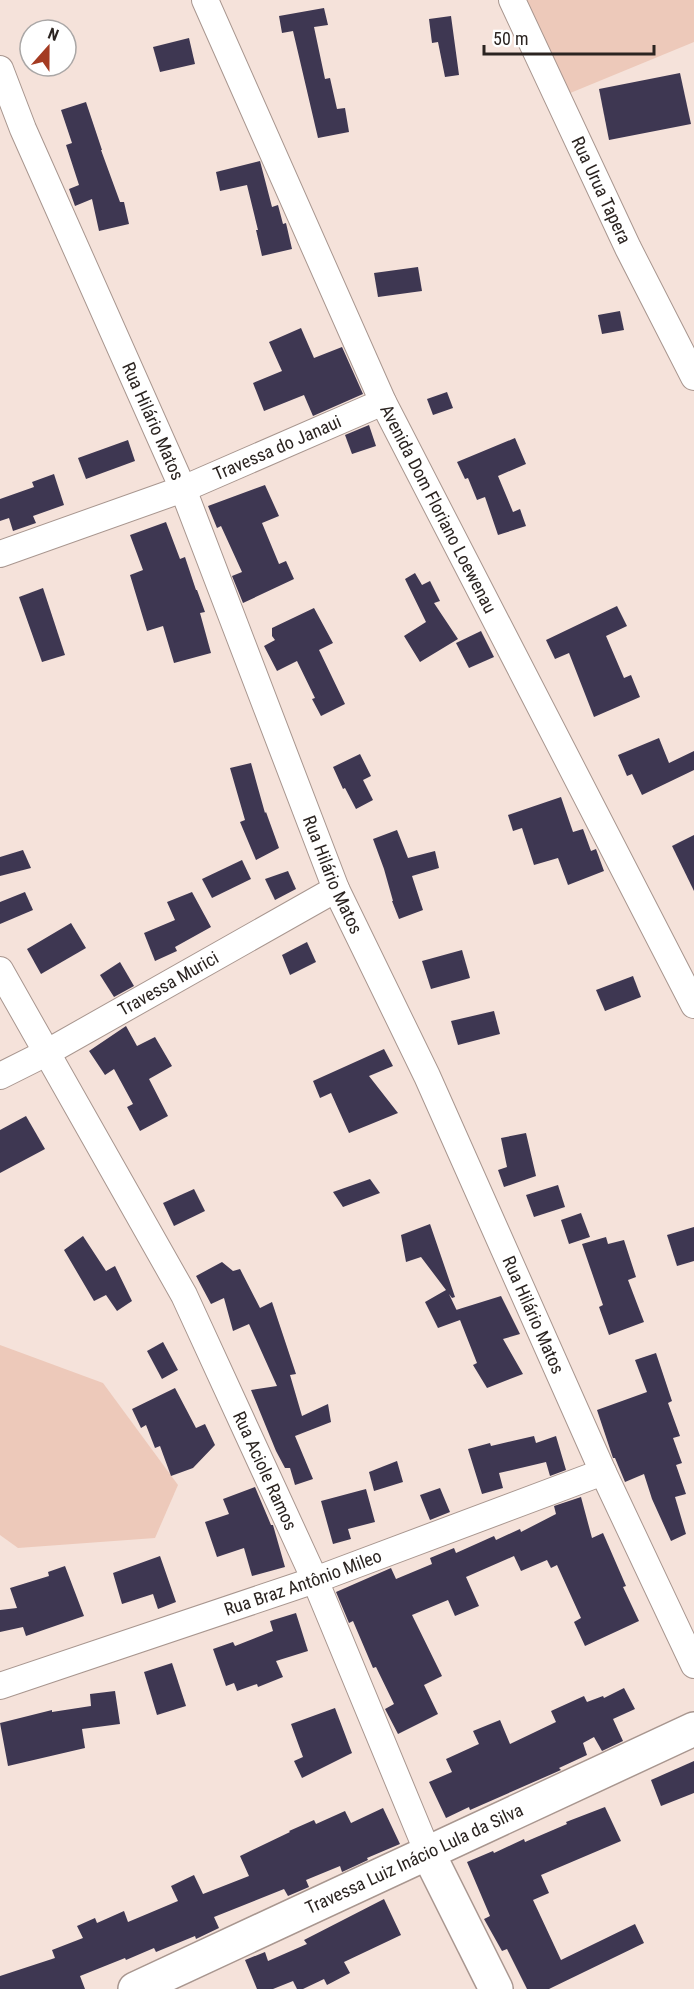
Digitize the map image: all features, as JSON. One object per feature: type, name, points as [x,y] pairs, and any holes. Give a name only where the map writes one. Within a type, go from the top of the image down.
[{"type":"street","name":"Avenida Dom Floriano Loewenau","points":[[205,0],[383,402],[694,1005]]},
{"type":"street","name":"Rua Urua Tapera","points":[[512,0],[628,248],[694,377]]},
{"type":"street","name":"Rua Hilário Matos","points":[[0,69],[23,129],[183,489],[336,889],[427,1076],[603,1472],[694,1665]]},
{"type":"street","name":"Travessa do Janaui","points":[[0,554],[183,489],[383,402]]},
{"type":"street","name":"Travessa Murici","points":[[0,1076],[46,1053],[336,889]]},
{"type":"street","name":"Rua Aciole Ramos","points":[[0,970],[184,1295],[315,1580],[428,1853],[496,1989]]},
{"type":"street","name":"Rua Braz Antônio Mileo","points":[[0,1686],[315,1580],[603,1472]]},
{"type":"street","name":"Travessa Luiz Inácio Lula da Silva","points":[[135,1989],[694,1729]]},
{"type":"shaded area","points":[[520,0],[694,0],[694,42],[563,96]]},
{"type":"shaded area","points":[[0,1345],[103,1383],[178,1485],[155,1538],[18,1548],[0,1535]]},
{"type":"building","points":[[324,8],[328,25],[314,27],[325,79],[330,78],[337,109],[345,108],[349,132],[318,138],[293,31],[282,33],[279,16]]},
{"type":"building","points":[[451,16],[459,75],[445,77],[438,42],[432,43],[429,19]]},
{"type":"building","points":[[189,38],[195,64],[160,72],[153,47]]},
{"type":"building","points":[[680,73],[691,124],[609,140],[599,89]]},
{"type":"building","points":[[86,102],[120,202],[124,202],[129,224],[99,231],[92,199],[75,206],[69,189],[79,185],[66,145],[72,143],[61,110]]},
{"type":"building","points":[[260,161],[272,207],[278,205],[283,224],[286,223],[292,249],[262,256],[247,185],[220,191],[216,172]]},
{"type":"building","points":[[418,267],[422,291],[378,297],[374,273]]},
{"type":"building","points":[[620,311],[624,330],[602,334],[598,315]]},
{"type":"building","points":[[301,328],[314,358],[342,347],[363,394],[313,416],[304,395],[264,411],[253,383],[282,371],[269,342]]},
{"type":"building","points":[[447,392],[453,408],[433,415],[427,399]]},
{"type":"building","points":[[369,425],[376,446],[352,454],[345,435]]},
{"type":"building","points":[[515,438],[526,464],[498,476],[513,512],[520,509],[526,526],[498,535],[485,497],[477,500],[468,478],[465,479],[457,462]]},
{"type":"building","points":[[128,440],[135,461],[86,479],[78,458]]},
{"type":"building","points":[[54,474],[64,505],[33,516],[36,523],[13,531],[9,518],[0,521],[0,499],[34,487],[32,482]]},
{"type":"building","points":[[265,485],[279,516],[262,523],[279,564],[286,561],[294,579],[243,603],[232,576],[242,572],[221,526],[217,528],[208,506]]},
{"type":"building","points":[[166,522],[180,559],[185,557],[205,612],[200,613],[211,653],[174,663],[163,626],[147,631],[130,575],[143,570],[130,535]]},
{"type":"building","points":[[415,573],[422,585],[430,581],[440,601],[434,603],[458,639],[420,662],[404,636],[426,622],[405,579]]},
{"type":"building","points":[[43,588],[65,655],[42,662],[19,597]]},
{"type":"building","points":[[617,606],[627,626],[606,636],[624,678],[631,675],[640,697],[594,717],[569,653],[555,659],[546,640]]},
{"type":"building","points":[[314,608],[333,643],[319,650],[345,704],[321,716],[297,661],[277,671],[264,646],[275,640],[272,636],[272,628]]},
{"type":"building","points":[[481,631],[494,657],[469,668],[456,643]]},
{"type":"building","points":[[659,738],[669,763],[694,751],[694,770],[642,795],[632,774],[627,776],[618,755]]},
{"type":"building","points":[[360,754],[371,776],[363,780],[373,800],[356,809],[333,767]]},
{"type":"building","points":[[251,763],[265,813],[279,848],[256,860],[240,822],[245,820],[230,768]]},
{"type":"building","points":[[561,797],[573,832],[583,829],[591,851],[596,849],[604,871],[568,885],[558,858],[534,865],[522,828],[513,831],[508,815]]},
{"type":"building","points":[[397,830],[408,858],[435,851],[439,868],[412,876],[423,910],[399,919],[373,839]]},
{"type":"building","points":[[694,835],[694,891],[672,846]]},
{"type":"building","points":[[23,850],[31,868],[0,876],[0,857]]},
{"type":"building","points":[[242,860],[251,879],[212,898],[202,879]]},
{"type":"building","points":[[288,871],[296,889],[275,900],[265,879]]},
{"type":"building","points":[[25,892],[33,910],[0,924],[0,902]]},
{"type":"building","points":[[192,892],[211,927],[175,947],[177,951],[155,961],[144,933],[175,920],[167,902]]},
{"type":"building","points":[[71,923],[86,948],[41,974],[27,949]]},
{"type":"building","points":[[307,942],[316,962],[290,975],[282,955]]},
{"type":"building","points":[[462,950],[470,978],[431,989],[422,961]]},
{"type":"building","points":[[120,962],[134,986],[114,997],[100,975]]},
{"type":"building","points":[[633,976],[641,997],[605,1011],[596,990]]},
{"type":"building","points":[[494,1011],[500,1034],[458,1045],[451,1021]]},
{"type":"building","points":[[126,1026],[137,1046],[155,1037],[172,1066],[149,1079],[168,1116],[140,1131],[127,1107],[133,1104],[114,1069],[105,1075],[89,1051]]},
{"type":"building","points":[[384,1049],[393,1066],[369,1076],[398,1113],[349,1133],[331,1093],[320,1098],[313,1081]]},
{"type":"building","points":[[26,1116],[45,1149],[0,1173],[0,1130]]},
{"type":"building","points":[[526,1133],[536,1176],[504,1187],[498,1170],[507,1167],[501,1138]]},
{"type":"building","points":[[370,1179],[380,1193],[343,1207],[333,1192]]},
{"type":"building","points":[[558,1185],[565,1207],[534,1217],[526,1195]]},
{"type":"building","points":[[194,1189],[205,1211],[174,1226],[163,1203]]},
{"type":"building","points":[[581,1213],[590,1237],[569,1244],[561,1220]]},
{"type":"building","points":[[430,1224],[455,1297],[452,1298],[449,1294],[456,1310],[501,1296],[520,1334],[503,1339],[523,1374],[487,1388],[473,1365],[477,1363],[460,1320],[438,1328],[425,1302],[446,1290],[421,1257],[406,1262],[401,1235]]},
{"type":"building","points":[[694,1227],[694,1261],[677,1266],[667,1235]]},
{"type":"building","points":[[83,1236],[106,1271],[115,1266],[132,1301],[117,1311],[106,1295],[94,1301],[64,1250]]},
{"type":"building","points":[[606,1237],[608,1244],[624,1240],[636,1277],[628,1280],[644,1322],[609,1335],[599,1307],[603,1305],[582,1244]]},
{"type":"building","points":[[222,1262],[233,1271],[240,1269],[260,1308],[272,1302],[296,1374],[290,1375],[302,1416],[328,1404],[331,1422],[295,1436],[313,1479],[295,1485],[290,1468],[285,1468],[276,1451],[251,1390],[277,1386],[249,1324],[233,1331],[224,1298],[211,1304],[196,1276]]},
{"type":"building","points":[[163,1342],[178,1370],[162,1379],[147,1351]]},
{"type":"building","points":[[656,1353],[672,1401],[668,1403],[680,1436],[673,1438],[682,1463],[676,1465],[686,1494],[675,1497],[686,1534],[671,1541],[652,1499],[644,1474],[625,1482],[613,1458],[597,1410],[647,1392],[635,1360]]},
{"type":"building","points":[[175,1388],[196,1428],[205,1424],[215,1445],[193,1468],[171,1476],[160,1446],[155,1448],[146,1425],[141,1428],[132,1409]]},
{"type":"building","points":[[534,1436],[536,1443],[556,1436],[566,1470],[550,1476],[546,1462],[499,1473],[503,1488],[482,1494],[468,1449]]},
{"type":"building","points":[[397,1461],[403,1482],[374,1491],[369,1472]]},
{"type":"building","points":[[255,1487],[271,1525],[273,1525],[285,1567],[252,1576],[244,1548],[217,1557],[205,1522],[229,1514],[223,1499]]},
{"type":"building","points":[[440,1488],[450,1512],[430,1520],[420,1495]]},
{"type":"building","points":[[366,1489],[375,1522],[348,1529],[351,1539],[333,1544],[321,1501]]},
{"type":"building","points":[[581,1497],[592,1538],[603,1533],[626,1586],[623,1587],[639,1621],[585,1646],[574,1622],[581,1618],[557,1565],[551,1568],[547,1560],[521,1571],[514,1556],[466,1577],[479,1606],[455,1616],[448,1600],[412,1615],[442,1676],[424,1685],[438,1714],[398,1734],[385,1709],[394,1704],[376,1667],[373,1668],[353,1621],[349,1623],[336,1592],[391,1568],[396,1579],[432,1564],[430,1558],[454,1548],[456,1553],[494,1536],[496,1540],[520,1529],[521,1532],[556,1514],[554,1506]]},
{"type":"building","points":[[160,1556],[176,1602],[158,1609],[153,1594],[122,1604],[113,1573]]},
{"type":"building","points":[[65,1566],[84,1616],[26,1636],[23,1627],[0,1632],[0,1610],[17,1608],[10,1588],[49,1576],[48,1572]]},
{"type":"building","points":[[296,1613],[308,1651],[276,1661],[283,1677],[258,1687],[257,1684],[237,1691],[234,1683],[226,1686],[213,1649],[233,1642],[235,1646],[273,1631],[270,1621]]},
{"type":"building","points":[[172,1663],[186,1706],[157,1715],[144,1672]]},
{"type":"building","points":[[624,1688],[635,1709],[613,1719],[623,1741],[602,1751],[594,1737],[583,1743],[587,1755],[559,1768],[561,1770],[470,1810],[469,1807],[446,1818],[429,1782],[452,1772],[446,1759],[479,1744],[473,1731],[500,1720],[510,1744],[556,1722],[551,1711],[584,1696],[587,1702],[603,1696],[604,1698]]},
{"type":"building","points":[[115,1691],[120,1724],[82,1729],[85,1748],[8,1766],[0,1723],[52,1710],[52,1712],[91,1706],[90,1694]]},
{"type":"building","points":[[335,1708],[352,1753],[302,1778],[294,1761],[303,1757],[291,1724]]},
{"type":"building","points":[[694,1761],[694,1793],[661,1806],[651,1780]]},
{"type":"building","points":[[605,1807],[621,1841],[541,1875],[549,1893],[533,1900],[561,1960],[635,1924],[644,1943],[549,1989],[527,1989],[507,1949],[502,1951],[484,1919],[490,1916],[467,1862],[524,1839],[525,1842],[567,1824],[566,1822]]},
{"type":"building","points":[[383,1808],[400,1844],[367,1858],[368,1860],[342,1872],[340,1866],[306,1880],[309,1887],[288,1896],[284,1889],[214,1917],[219,1928],[196,1939],[195,1936],[156,1952],[154,1948],[80,1976],[85,1989],[0,1989],[0,1976],[55,1958],[52,1950],[83,1938],[77,1926],[95,1918],[97,1923],[124,1911],[128,1922],[178,1901],[171,1886],[194,1875],[203,1894],[249,1876],[240,1856],[289,1831],[314,1820],[316,1824],[345,1811],[351,1823]]},
{"type":"building","points":[[384,1899],[401,1935],[344,1962],[350,1973],[327,1985],[324,1979],[303,1989],[297,1989],[293,1981],[273,1989],[257,1989],[245,1960],[265,1952],[268,1961],[307,1944],[304,1940]]}]
